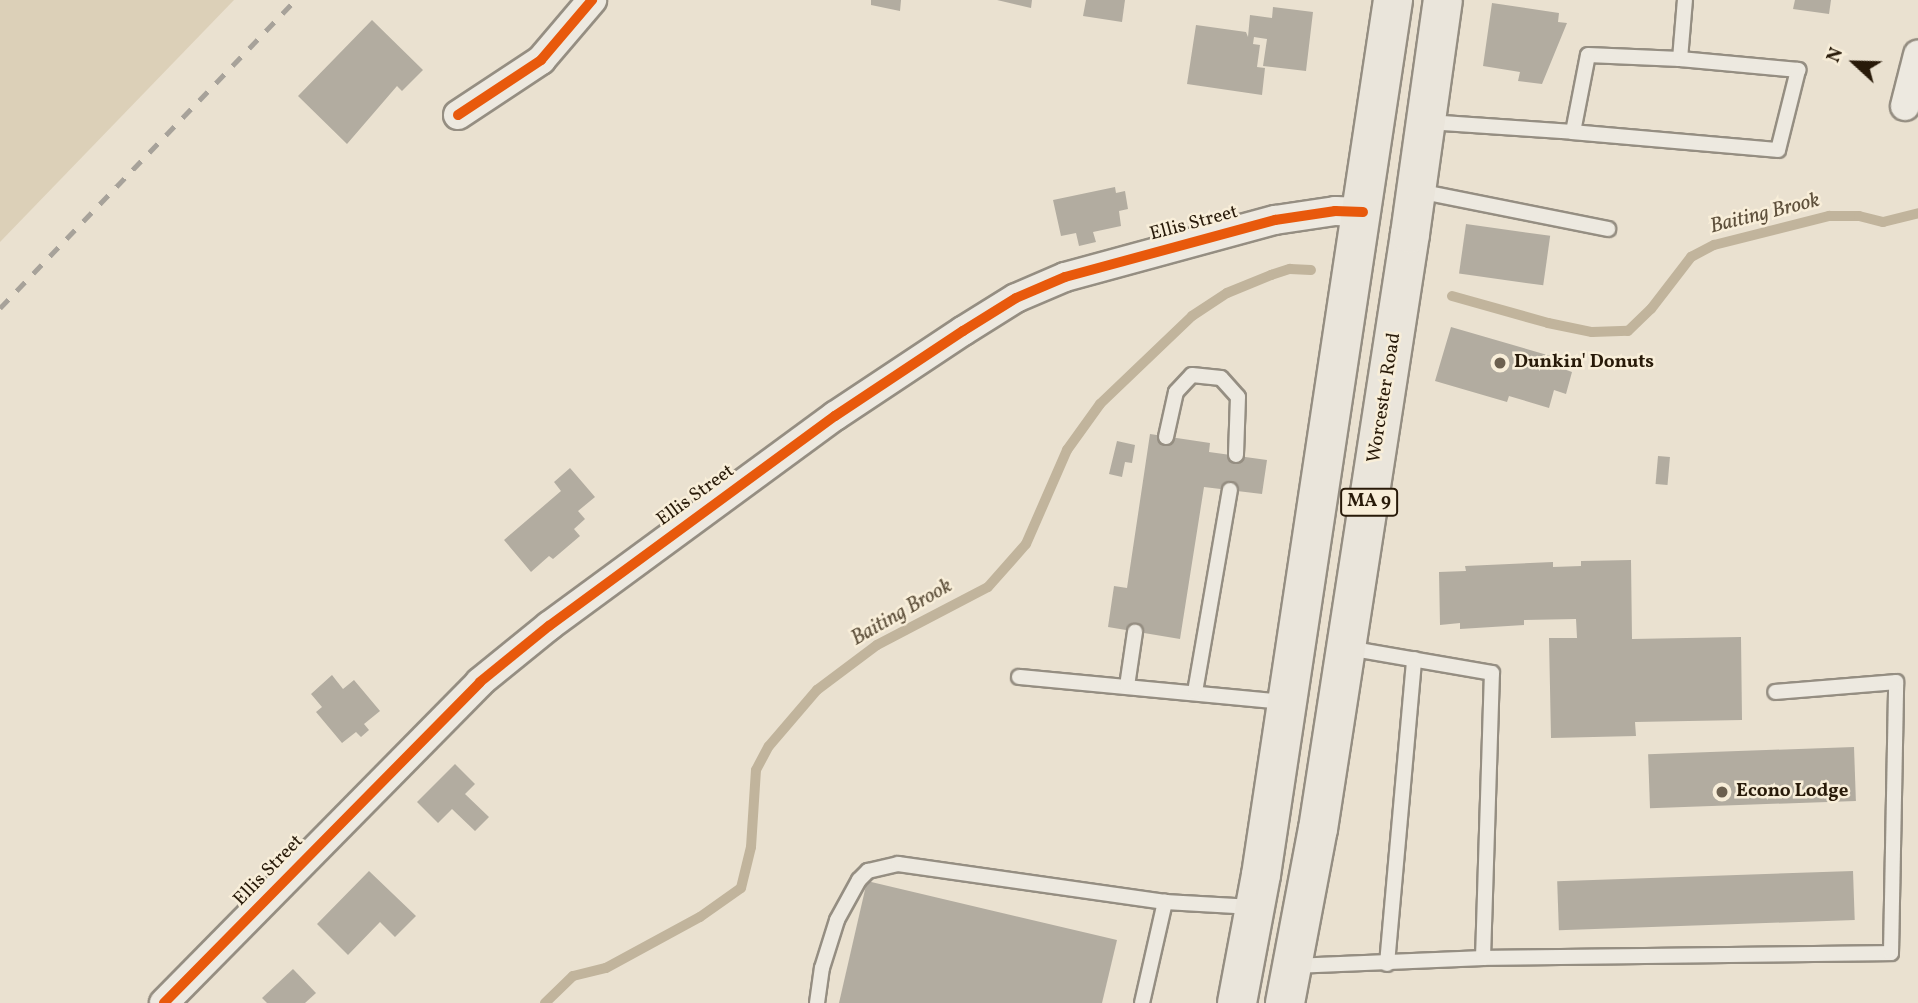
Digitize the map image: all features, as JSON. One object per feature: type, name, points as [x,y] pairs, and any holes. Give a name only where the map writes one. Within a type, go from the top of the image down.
[{"type":"highway","name":"MA 9","points":[[1237,1003],[1287,702],[1393,0]]},
{"type":"highway","name":"Worcester Road","points":[[1286,1003],[1346,648],[1417,190],[1443,0]]},
{"type":"street","points":[[457,116],[541,60],[592,0]]},
{"type":"street","points":[[1905,106],[1918,55]]},
{"type":"street","name":"Ellis Street","points":[[164,1003],[480,682],[549,626],[835,416],[963,331],[1016,298],[1065,277],[1275,220],[1335,211],[1363,212]]},
{"type":"lane","points":[[1680,59],[1685,0]]},
{"type":"lane","points":[[1426,122],[1778,150],[1798,70],[1680,59],[1588,55],[1573,132]]},
{"type":"lane","points":[[1417,190],[1608,229]]},
{"type":"lane","points":[[1166,437],[1176,392],[1192,375],[1221,378],[1238,397],[1236,456]]},
{"type":"lane","points":[[1195,692],[1230,490]]},
{"type":"lane","points":[[1127,686],[1135,632]]},
{"type":"lane","points":[[1346,648],[1492,673],[1483,958]]},
{"type":"lane","points":[[1387,964],[1414,659]]},
{"type":"lane","points":[[1019,677],[1287,702]]},
{"type":"lane","points":[[1293,966],[1483,958],[1891,953],[1896,681],[1775,692]]},
{"type":"lane","points":[[817,1003],[822,968],[837,920],[859,880],[868,871],[898,863],[1165,902],[1255,907]]},
{"type":"lane","points":[[1142,1003],[1165,902]]},
{"type":"shaded area","points":[[0,0],[234,0],[0,242]]},
{"type":"building","points":[[871,0],[901,0],[900,11],[871,5]]},
{"type":"building","points":[[997,0],[1032,0],[1031,8]]},
{"type":"building","points":[[1086,0],[1125,0],[1122,22],[1083,16]]},
{"type":"building","points":[[1795,0],[1831,0],[1829,14],[1793,9]]},
{"type":"building","points":[[1492,3],[1559,13],[1558,22],[1567,23],[1542,84],[1518,81],[1520,72],[1483,66]]},
{"type":"building","points":[[1273,7],[1313,12],[1306,71],[1263,66],[1267,39],[1254,37],[1253,44],[1260,45],[1257,67],[1265,68],[1262,95],[1187,84],[1196,25],[1246,32],[1248,37],[1250,15],[1272,18]]},
{"type":"building","points":[[372,20],[423,70],[402,91],[397,86],[347,144],[298,96]]},
{"type":"building","points":[[1115,187],[1116,193],[1125,191],[1128,209],[1119,211],[1121,226],[1093,232],[1096,242],[1079,246],[1076,233],[1061,236],[1053,200]]},
{"type":"building","points":[[1466,224],[1550,236],[1543,285],[1459,274]]},
{"type":"building","name":"Dunkin' Donuts","points":[[1451,327],[1561,359],[1558,367],[1572,372],[1566,394],[1554,390],[1549,408],[1509,396],[1507,402],[1435,381]]},
{"type":"building","points":[[1150,434],[1210,443],[1209,452],[1267,460],[1262,494],[1204,487],[1180,639],[1108,627],[1114,586],[1127,588]]},
{"type":"building","points":[[1117,441],[1135,445],[1132,463],[1125,462],[1122,477],[1109,474]]},
{"type":"building","points":[[1658,456],[1670,457],[1668,485],[1656,484]]},
{"type":"building","points":[[570,468],[595,497],[578,511],[585,519],[574,529],[580,536],[553,559],[549,556],[531,572],[504,540],[561,491],[554,482]]},
{"type":"building","points":[[1631,560],[1632,639],[1741,637],[1742,720],[1635,722],[1636,736],[1551,738],[1549,638],[1577,638],[1576,619],[1524,620],[1524,625],[1460,629],[1460,623],[1440,625],[1439,572],[1466,571],[1465,566],[1553,562],[1553,567],[1581,566],[1581,561]]},
{"type":"building","points":[[332,675],[343,689],[354,680],[380,711],[364,724],[369,730],[361,737],[356,732],[342,743],[316,712],[322,707],[311,694]]},
{"type":"building","points":[[1854,747],[1856,801],[1650,808],[1648,754]]},
{"type":"building","points":[[455,764],[475,784],[465,794],[489,817],[475,831],[452,809],[438,823],[417,802]]},
{"type":"building","points":[[369,871],[416,916],[395,937],[380,922],[348,955],[317,924]]},
{"type":"building","points":[[1853,871],[1855,920],[1559,930],[1557,881]]},
{"type":"building","points":[[867,881],[1117,940],[1102,1003],[839,1003]]},
{"type":"building","points":[[293,969],[316,993],[305,1003],[267,1003],[262,998]]},
{"type":"waterway","name":"Baiting Brook","points":[[1452,296],[1548,323],[1592,332],[1628,331],[1651,309],[1691,257],[1714,245],[1829,216],[1859,216],[1883,222],[1918,213]]},
{"type":"waterway","name":"Baiting Brook","points":[[545,1003],[573,976],[606,968],[700,917],[741,888],[751,847],[756,770],[769,746],[817,690],[877,645],[988,587],[1026,544],[1067,450],[1100,404],[1192,316],[1227,293],[1271,275],[1290,269],[1311,270]]},
{"type":"railway","points":[[0,308],[295,0]]},
{"type":"cycle path","points":[[458,115],[541,60],[592,0]]},
{"type":"cycle path","points":[[164,1003],[480,682],[549,626],[835,416],[963,331],[1016,298],[1065,277],[1275,220],[1335,211],[1363,212]]},
{"type":"place","name":"Dunkin' Donuts","points":[[1500,363]]},
{"type":"place","name":"Econo Lodge","points":[[1722,792]]}]
